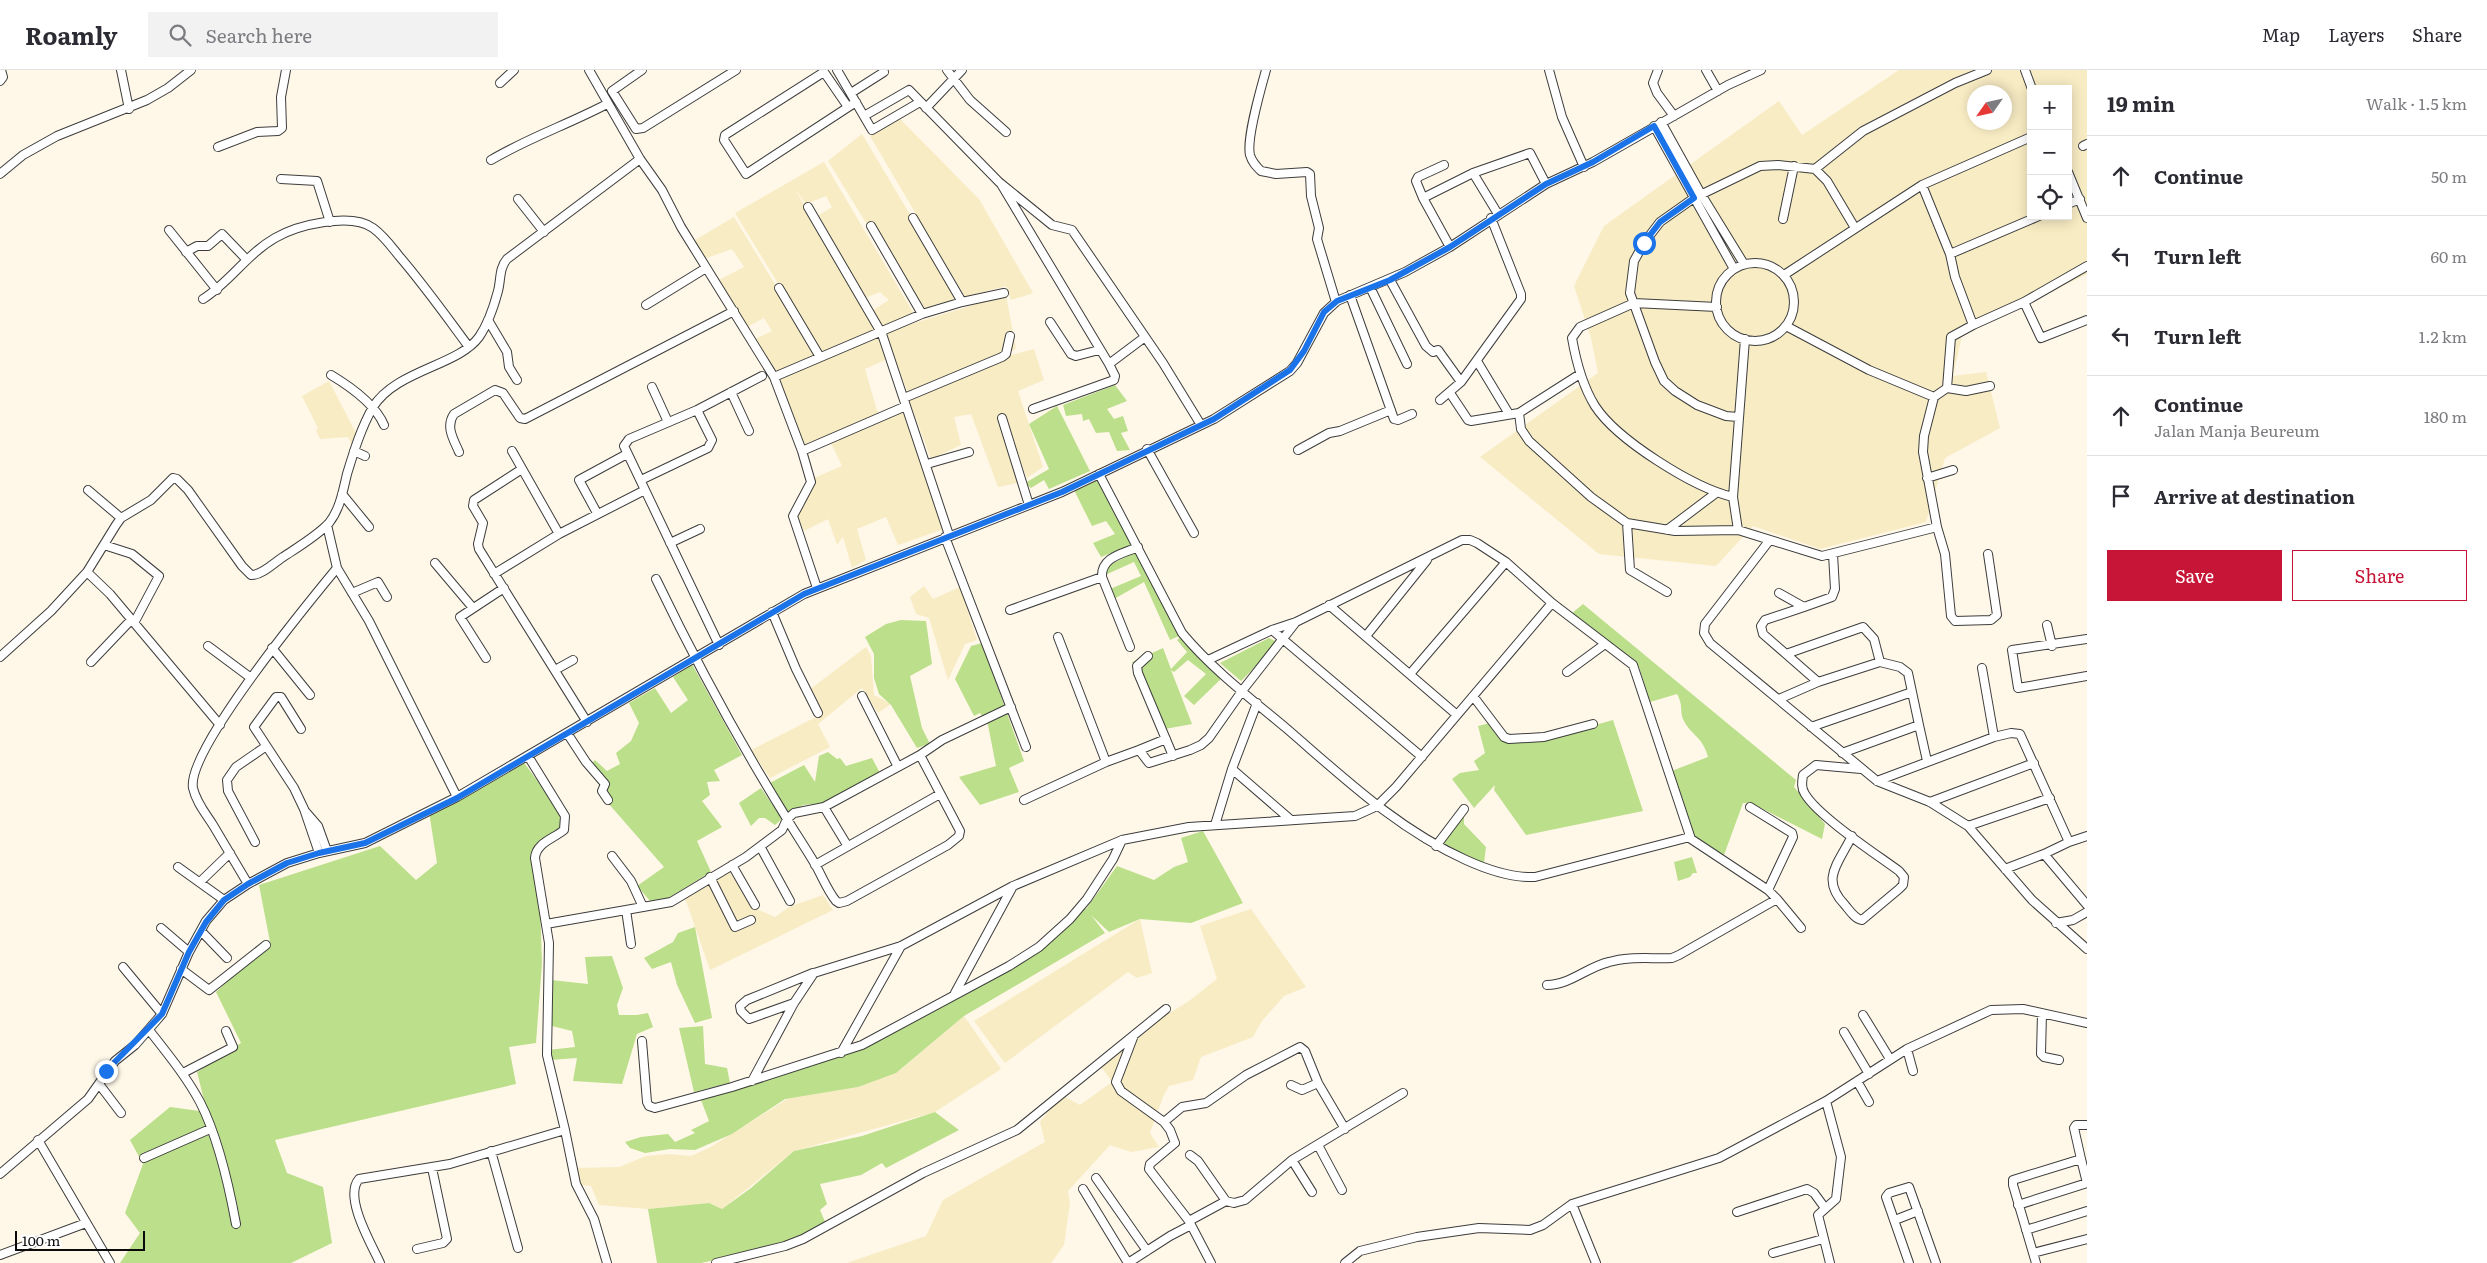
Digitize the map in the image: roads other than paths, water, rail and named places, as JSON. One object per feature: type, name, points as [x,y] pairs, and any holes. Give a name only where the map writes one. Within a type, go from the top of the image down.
[{"type":"street","points":[[0,81],[3,77],[1,70]]},
{"type":"street","points":[[121,70],[129,109]]},
{"type":"street","points":[[0,174],[23,156],[57,136],[129,109],[168,88],[191,70]]},
{"type":"street","points":[[218,147],[257,132],[278,131],[282,128],[281,97],[286,70]]},
{"type":"street","points":[[500,83],[514,70]]},
{"type":"street","points":[[589,70],[640,159],[662,190],[706,268],[774,377],[802,451],[811,482],[793,516],[816,588]]},
{"type":"street","points":[[603,96],[642,70]]},
{"type":"street","points":[[612,91],[634,128],[640,130],[736,70]]},
{"type":"street","points":[[837,70],[872,130],[920,102]]},
{"type":"street","points":[[947,70],[970,100],[1006,132]]},
{"type":"street","points":[[926,108],[953,77],[962,70]]},
{"type":"street","points":[[1266,70],[1253,127],[1249,149],[1250,157],[1261,172],[1276,174],[1307,172],[1310,174],[1311,196],[1319,228],[1317,238],[1336,302]]},
{"type":"street","points":[[1548,70],[1562,118],[1584,167]]},
{"type":"street","points":[[1658,70],[1654,83],[1657,93],[1674,116]]},
{"type":"street","points":[[1706,70],[1718,90]]},
{"type":"street","points":[[0,1174],[88,1099],[115,1061],[149,1030],[162,1014],[181,969],[201,931],[224,900],[248,884],[287,863],[319,853],[349,848],[386,834],[457,798],[720,645],[772,612],[816,588],[1029,505],[1201,425],[1266,387],[1290,370],[1301,357],[1324,312],[1336,302],[1390,280],[1450,247],[1546,184],[1584,167],[1718,90],[1761,70]]},
{"type":"street","points":[[1815,169],[1863,131],[1955,83],[1987,70]]},
{"type":"street","points":[[2024,70],[2030,85]]},
{"type":"street","points":[[848,107],[824,72],[725,135],[724,140],[746,174],[856,102]]},
{"type":"street","points":[[852,94],[884,72]]},
{"type":"street","points":[[864,116],[909,90],[999,182],[1052,225],[1072,230],[1146,337],[1201,425]]},
{"type":"street","points":[[491,160],[525,141],[574,121],[607,104]]},
{"type":"street","points":[[1658,124],[1734,268]]},
{"type":"street","points":[[1784,275],[1922,184],[2027,139]]},
{"type":"street","points":[[1423,198],[1473,173],[1530,153],[1546,184]]},
{"type":"street","points":[[0,657],[51,611],[87,572],[121,518],[151,500],[172,478],[177,479],[210,519],[242,566],[254,576],[327,524],[336,513],[354,451],[373,408],[396,385],[469,347],[479,337],[488,320],[498,291],[503,265],[640,159]]},
{"type":"street","points":[[1444,165],[1416,179],[1423,198],[1450,247]]},
{"type":"street","points":[[1738,417],[1726,416],[1697,405],[1664,381],[1654,362],[1630,293],[1634,261],[1644,243],[1660,222],[1697,196],[1760,166],[1794,166],[1815,169],[1827,181],[1855,228]]},
{"type":"street","points":[[1783,219],[1794,166]]},
{"type":"street","points":[[1440,400],[1461,382],[1521,299],[1495,216],[1473,173]]},
{"type":"street","points":[[2069,175],[2087,218]]},
{"type":"street","points":[[281,179],[317,181],[330,222]]},
{"type":"street","points":[[999,182],[1109,364],[1114,376],[1114,380],[1033,409]]},
{"type":"street","points":[[1922,184],[1950,254],[1954,278],[1973,325]]},
{"type":"street","points":[[1697,196],[1744,264]]},
{"type":"street","points":[[518,199],[544,232]]},
{"type":"street","points":[[2072,202],[2080,199]]},
{"type":"street","points":[[808,207],[880,331],[927,464],[947,536],[1026,747]]},
{"type":"street","points":[[913,218],[962,302]]},
{"type":"street","points":[[1950,254],[2030,220]]},
{"type":"street","points":[[202,299],[217,290],[247,260],[274,238],[290,230],[330,222],[358,222],[372,227],[412,271],[469,347]]},
{"type":"street","points":[[871,226],[922,314]]},
{"type":"street","points":[[169,230],[217,290]]},
{"type":"street","points":[[186,252],[197,246],[208,246],[222,234],[247,260]]},
{"type":"street","points":[[1744,264],[1766,264],[1784,275],[1794,297],[1793,312],[1786,326],[1771,338],[1745,339],[1734,334],[1724,325],[1717,307],[1718,290],[1727,274],[1734,268],[1744,264]]},
{"type":"street","points":[[1947,388],[1952,337],[1973,325],[2024,302],[2087,266]]},
{"type":"street","points":[[646,305],[706,268]]},
{"type":"street","points":[[1390,280],[1426,346],[1433,352],[1438,350],[1461,382]]},
{"type":"street","points":[[1370,287],[1407,364]]},
{"type":"street","points":[[780,288],[820,357]]},
{"type":"street","points":[[774,377],[922,314],[962,302],[1004,294]]},
{"type":"street","points":[[1350,295],[1396,421],[1412,414]]},
{"type":"street","points":[[2024,302],[2041,338],[2087,320]]},
{"type":"street","points":[[1717,307],[1634,303],[1580,327],[1574,332],[1572,338],[1574,354],[1580,374],[1594,404],[1612,426],[1684,477],[1716,493],[1733,497]]},
{"type":"street","points":[[459,452],[450,429],[450,420],[454,414],[495,390],[503,393],[520,418],[525,419],[734,311]]},
{"type":"street","points":[[488,320],[507,352],[509,367],[517,380]]},
{"type":"street","points":[[1050,322],[1071,354],[1076,356],[1099,350]]},
{"type":"street","points":[[1786,326],[1869,370],[1934,397]]},
{"type":"street","points":[[802,451],[1002,357],[1006,354],[1010,336]]},
{"type":"street","points":[[1109,364],[1146,337]]},
{"type":"street","points":[[1738,530],[1733,497],[1745,339]]},
{"type":"street","points":[[1477,361],[1509,414]]},
{"type":"street","points":[[1450,393],[1468,420],[1519,413],[1580,374]]},
{"type":"street","points":[[331,375],[343,382],[373,408],[384,426]]},
{"type":"street","points":[[720,645],[624,446],[626,442],[697,410],[762,376]]},
{"type":"street","points":[[1988,554],[1997,615],[1991,620],[1955,621],[1951,616],[1945,554],[1937,527],[1922,444],[1934,397],[1947,388],[1966,390],[1990,386]]},
{"type":"street","points":[[652,387],[668,422]]},
{"type":"street","points":[[731,392],[749,431]]},
{"type":"street","points":[[641,480],[700,452],[710,444],[712,440],[697,410]]},
{"type":"street","points":[[1298,450],[1330,433],[1340,431],[1391,410]]},
{"type":"street","points":[[1519,413],[1521,430],[1529,442],[1591,497],[1627,523],[1668,530],[1738,530],[1816,555],[1833,554],[1937,527]]},
{"type":"street","points":[[1002,418],[1029,505]]},
{"type":"street","points":[[1147,449],[1194,533]]},
{"type":"street","points":[[354,451],[365,456]]},
{"type":"street","points":[[512,451],[559,534]]},
{"type":"street","points":[[927,464],[969,452]]},
{"type":"street","points":[[597,513],[578,480],[627,454]]},
{"type":"street","points":[[522,469],[474,500],[473,503],[483,523],[478,549],[587,722]]},
{"type":"street","points":[[1927,478],[1952,470]]},
{"type":"street","points":[[1099,474],[1182,633],[1242,691],[1377,806],[1436,846],[1476,864],[1521,878],[1535,877],[1690,837]]},
{"type":"street","points":[[88,490],[121,518]]},
{"type":"street","points":[[494,574],[559,534],[645,490]]},
{"type":"street","points":[[1668,530],[1716,493]]},
{"type":"street","points":[[342,494],[369,527]]},
{"type":"street","points":[[1627,523],[1630,570],[1667,592]]},
{"type":"street","points":[[327,524],[337,568],[369,621],[457,798]]},
{"type":"street","points":[[670,543],[700,529]]},
{"type":"street","points":[[1208,660],[1272,630],[1296,622],[1462,540],[1470,540],[1506,562],[1552,602],[1629,661],[1635,669],[1690,837],[1697,844],[1768,890],[1802,928]]},
{"type":"street","points":[[1769,541],[1703,628],[1705,638],[1877,781],[1930,802],[1968,826],[2004,869],[2056,924],[2087,950]]},
{"type":"street","points":[[92,662],[132,621],[159,576],[132,554],[104,545]]},
{"type":"street","points":[[1130,647],[1102,577],[1101,568],[1107,561],[1138,547]]},
{"type":"street","points":[[1818,682],[1763,634],[1761,626],[1765,620],[1834,595],[1833,554]]},
{"type":"street","points":[[1366,636],[1428,558]]},
{"type":"street","points":[[1410,674],[1506,562]]},
{"type":"street","points":[[435,563],[473,608]]},
{"type":"street","points":[[248,884],[195,797],[192,786],[202,755],[251,678],[272,648],[337,568]]},
{"type":"street","points":[[87,572],[132,621],[220,725]]},
{"type":"street","points":[[1010,610],[1102,577]]},
{"type":"street","points":[[656,579],[694,659],[785,817],[834,898],[839,903],[910,867],[948,845],[959,836],[958,825],[920,755]]},
{"type":"street","points":[[352,593],[378,582],[387,597]]},
{"type":"street","points":[[486,658],[461,620],[462,614],[504,588]]},
{"type":"street","points":[[1779,593],[1804,607]]},
{"type":"street","points":[[794,1003],[749,1018],[741,1011],[740,1006],[747,1000],[814,973],[902,946],[1013,886],[1122,840],[1190,827],[1355,816],[1377,806],[1422,757],[1552,602]]},
{"type":"street","points":[[1329,605],[1457,715]]},
{"type":"street","points":[[772,612],[796,669],[818,713]]},
{"type":"street","points":[[1139,750],[1149,763],[1190,750],[1205,742],[1296,622]]},
{"type":"street","points":[[2047,624],[2052,646]]},
{"type":"street","points":[[1786,654],[1864,627],[1874,639],[1880,662]]},
{"type":"street","points":[[1272,630],[1422,757]]},
{"type":"street","points":[[1058,637],[1106,762]]},
{"type":"street","points":[[2087,639],[2052,646],[2012,650],[2018,688],[2087,676]]},
{"type":"street","points":[[1567,672],[1605,644]]},
{"type":"street","points":[[208,646],[251,678]]},
{"type":"street","points":[[272,648],[310,695]]},
{"type":"street","points":[[1148,656],[1137,666],[1173,756]]},
{"type":"street","points":[[555,670],[573,660]]},
{"type":"street","points":[[1779,699],[1818,682],[1880,662],[1900,667],[1908,673],[1927,761]]},
{"type":"street","points":[[1982,668],[1994,737]]},
{"type":"street","points":[[1811,726],[1912,692]]},
{"type":"street","points":[[862,696],[898,767]]},
{"type":"street","points":[[1473,696],[1504,737],[1509,739],[1544,737],[1593,724]]},
{"type":"street","points":[[301,729],[281,697],[276,697],[254,727],[265,747],[284,772],[304,810],[319,853]]},
{"type":"street","points":[[1215,825],[1232,769],[1257,703]]},
{"type":"street","points":[[785,817],[801,810],[824,807],[920,755],[942,740],[1011,707]]},
{"type":"street","points":[[1842,753],[1919,724]]},
{"type":"street","points":[[567,733],[586,762],[605,784],[602,791],[608,800]]},
{"type":"street","points":[[1877,781],[1994,737],[2011,733],[2020,734],[2069,842]]},
{"type":"street","points":[[1024,800],[1106,762],[1166,739]]},
{"type":"street","points":[[255,842],[228,791],[227,780],[236,767],[265,747]]},
{"type":"street","points":[[528,756],[565,816],[564,830],[545,841],[536,852],[546,924],[550,975],[547,1054],[566,1130],[576,1184],[594,1219],[607,1263]]},
{"type":"street","points":[[1930,802],[2034,763]]},
{"type":"street","points":[[1852,836],[1832,878],[1831,885],[1840,900],[1857,919],[1862,920],[1899,890],[1904,881],[1899,871],[1852,836],[1808,798],[1802,788],[1802,782],[1803,775],[1816,765],[1863,769]]},
{"type":"street","points":[[1232,769],[1292,820]]},
{"type":"street","points":[[815,864],[940,794]]},
{"type":"street","points":[[1968,826],[2050,798]]},
{"type":"street","points":[[824,807],[847,845]]},
{"type":"street","points":[[1750,807],[1792,833],[1793,837],[1768,890]]},
{"type":"street","points":[[1436,846],[1464,808]]},
{"type":"street","points":[[304,810],[318,826],[328,851]]},
{"type":"street","points":[[546,924],[670,902],[761,848],[782,830],[785,817]]},
{"type":"street","points":[[2004,869],[2087,836]]},
{"type":"street","points":[[642,1041],[649,1106],[655,1108],[752,1081],[841,1053],[879,1036],[955,993],[1009,966],[1039,946],[1060,929],[1087,899],[1122,840]]},
{"type":"street","points":[[761,848],[790,901]]},
{"type":"street","points":[[200,882],[230,853]]},
{"type":"street","points":[[2044,854],[2087,905]]},
{"type":"street","points":[[612,856],[631,881],[643,907]]},
{"type":"street","points":[[732,865],[755,905]]},
{"type":"street","points":[[178,867],[224,900]]},
{"type":"street","points":[[710,877],[734,927],[751,920]]},
{"type":"street","points":[[955,993],[1013,886]]},
{"type":"street","points":[[1547,985],[1565,982],[1586,970],[1609,962],[1672,958],[1777,899]]},
{"type":"street","points":[[626,910],[631,944]]},
{"type":"street","points":[[2056,924],[2073,920],[2087,912]]},
{"type":"street","points":[[161,928],[189,952]]},
{"type":"street","points":[[201,931],[228,958]]},
{"type":"street","points":[[181,969],[210,990],[266,945]]},
{"type":"street","points":[[841,1053],[902,946]]},
{"type":"street","points":[[123,967],[162,1014]]},
{"type":"street","points":[[752,1081],[794,1003],[814,973]]},
{"type":"street","points":[[716,1263],[785,1246],[803,1239],[923,1173],[1017,1130],[1166,1009]]},
{"type":"street","points":[[1345,1263],[1360,1251],[1417,1237],[1479,1228],[1530,1230],[1543,1224],[1572,1204],[1719,1158],[1826,1101],[1907,1049],[1991,1010],[2023,1009],[2087,1023]]},
{"type":"street","points":[[2042,1013],[2041,1054],[2044,1057],[2060,1060]]},
{"type":"street","points":[[1863,1016],[1890,1059]]},
{"type":"street","points":[[149,1030],[183,1073],[201,1104],[228,1182],[236,1224]]},
{"type":"street","points":[[183,1073],[233,1047],[226,1031]]},
{"type":"street","points":[[1844,1032],[1869,1074]]},
{"type":"street","points":[[1135,1033],[1116,1082],[1121,1091],[1164,1122],[1170,1130],[1175,1143],[1150,1164],[1149,1169],[1190,1223],[1211,1263]]},
{"type":"street","points":[[1164,1122],[1182,1107],[1206,1103],[1246,1075],[1300,1047],[1305,1051],[1318,1084],[1345,1129]]},
{"type":"street","points":[[1907,1049],[1913,1071]]},
{"type":"street","points":[[1857,1081],[1869,1102]]},
{"type":"street","points":[[99,1084],[121,1113]]},
{"type":"street","points":[[1291,1085],[1302,1090],[1318,1084]]},
{"type":"street","points":[[1190,1155],[1198,1161],[1226,1201],[1234,1203],[1245,1200],[1292,1160],[1403,1093]]},
{"type":"street","points":[[1826,1101],[1841,1162],[1836,1199],[1818,1215],[1830,1263]]},
{"type":"street","points":[[2018,1205],[2087,1183],[2074,1128],[2076,1125],[2087,1125]]},
{"type":"street","points":[[144,1158],[210,1129]]},
{"type":"street","points":[[378,1262],[358,1215],[355,1183],[359,1179],[432,1168],[566,1130]]},
{"type":"street","points":[[38,1140],[110,1263]]},
{"type":"street","points":[[1318,1145],[1342,1190]]},
{"type":"street","points":[[491,1151],[518,1248]]},
{"type":"street","points":[[2036,1263],[2018,1205],[2013,1180],[2080,1159]]},
{"type":"street","points":[[1292,1160],[1312,1192]]},
{"type":"street","points":[[417,1249],[443,1243],[447,1239],[432,1168]]},
{"type":"street","points":[[1096,1178],[1146,1251]]},
{"type":"street","points":[[1909,1263],[1886,1197],[1889,1193],[1910,1187],[1936,1263]]},
{"type":"street","points":[[1083,1189],[1128,1263],[1226,1201]]},
{"type":"street","points":[[1737,1212],[1807,1189],[1814,1193],[1825,1208]]},
{"type":"street","points":[[1572,1204],[1596,1263]]},
{"type":"street","points":[[1895,1220],[1918,1211]]},
{"type":"street","points":[[2026,1230],[2087,1211]]},
{"type":"street","points":[[0,1255],[86,1223]]},
{"type":"street","points":[[1773,1253],[1823,1239]]},
{"type":"street","points":[[2033,1253],[2087,1239]]}]
